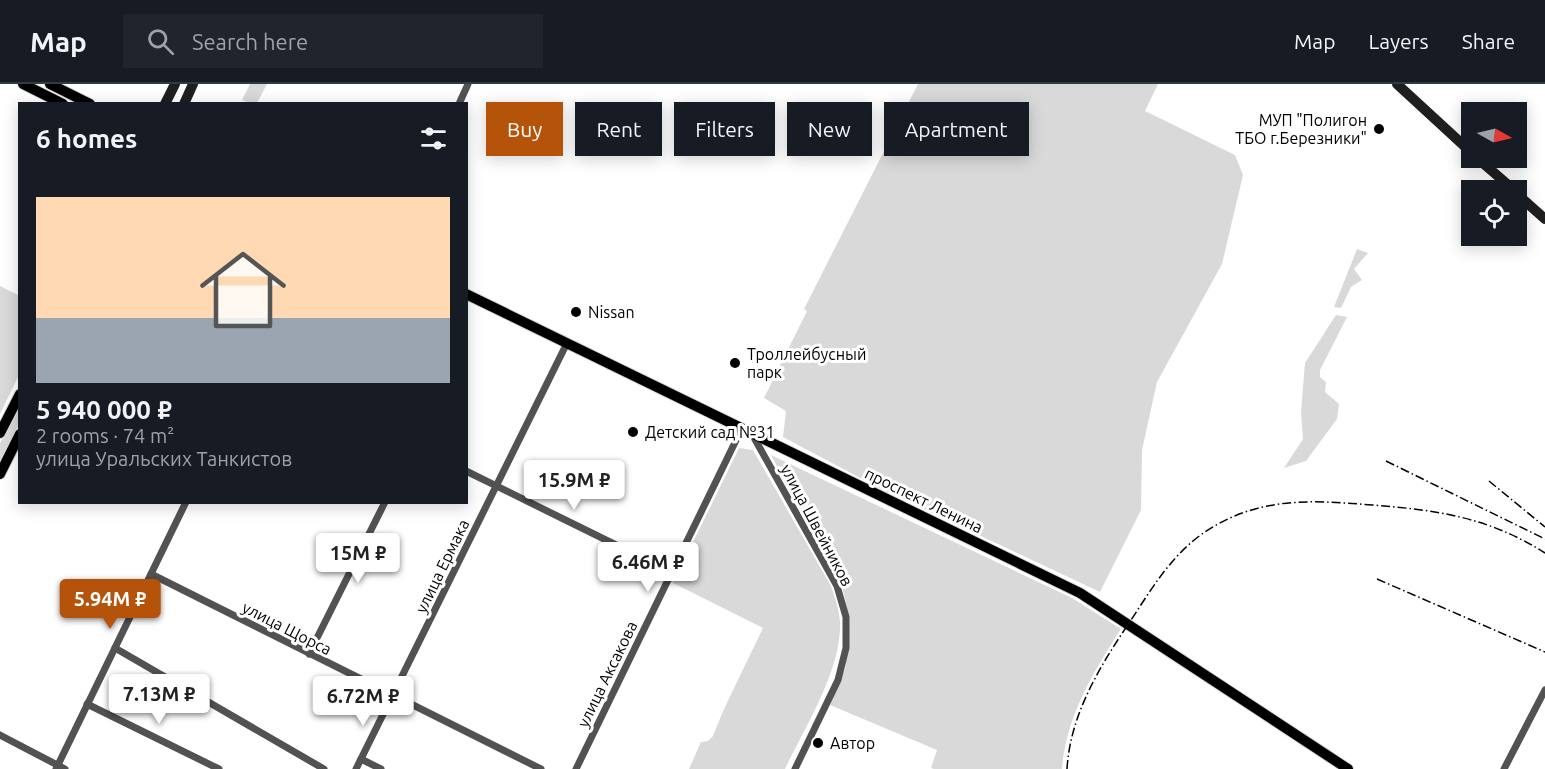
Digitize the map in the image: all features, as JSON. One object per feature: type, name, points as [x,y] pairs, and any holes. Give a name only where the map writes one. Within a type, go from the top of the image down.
[{"type":"main road","points":[[23,84],[59,102]]},
{"type":"main road","points":[[50,84],[86,102]]},
{"type":"main road","name":"проспект Ленина","points":[[468,295],[1080,593],[1348,769]]},
{"type":"main road","points":[[0,433],[18,398]]},
{"type":"main road","points":[[0,474],[18,438]]},
{"type":"street","points":[[166,102],[175,84]]},
{"type":"street","points":[[185,102],[193,84]]},
{"type":"street","points":[[460,102],[468,84]]},
{"type":"street","points":[[1397,84],[1461,143]]},
{"type":"street","points":[[1488,168],[1502,180]]},
{"type":"street","points":[[1527,203],[1545,219]]},
{"type":"street","name":"улица Ермака","points":[[356,769],[567,343]]},
{"type":"street","name":"улица Аксакова","points":[[576,769],[672,573],[746,430]]},
{"type":"street","name":"улица Швейников","points":[[746,430],[837,586],[846,617],[846,648],[838,680],[795,769]]},
{"type":"street","points":[[468,472],[672,573]]},
{"type":"street","points":[[56,767],[185,504]]},
{"type":"street","points":[[309,654],[384,504]]},
{"type":"street","name":"улица Щорса","points":[[151,574],[541,769]]},
{"type":"street","points":[[115,648],[324,769]]},
{"type":"street","points":[[1504,769],[1545,690]]},
{"type":"street","points":[[87,704],[219,769]]},
{"type":"street","points":[[0,735],[56,767],[65,769]]},
{"type":"street","points":[[361,759],[381,769]]},
{"type":"shaded area","points":[[250,84],[267,84],[258,102],[242,100]]},
{"type":"shaded area","points":[[918,84],[1158,84],[1145,111],[1235,155],[1243,175],[1222,264],[1157,382],[1142,450],[1141,510],[1100,592],[881,489],[783,437],[786,411],[764,398],[807,311],[804,309],[884,151],[884,156],[1029,156],[1029,102],[909,102]]},
{"type":"shaded area","points":[[1357,249],[1368,253],[1354,269],[1362,280],[1351,287],[1341,308],[1334,307]]},
{"type":"shaded area","points":[[0,286],[18,295],[18,377],[0,414]]},
{"type":"shaded area","points":[[1336,315],[1347,317],[1320,370],[1320,377],[1326,382],[1325,392],[1339,404],[1337,419],[1306,461],[1284,468],[1303,439],[1301,412],[1305,363]]},
{"type":"shaded area","points":[[18,406],[18,426],[0,463],[0,443]]},
{"type":"shaded area","points":[[739,448],[753,450],[831,586],[840,622],[839,640],[829,678],[785,769],[689,769],[701,742],[708,741],[713,736],[763,628],[673,583]]},
{"type":"shaded area","points":[[771,455],[1072,598],[1121,629],[1082,696],[1069,731],[1062,769],[934,769],[931,768],[937,750],[830,705],[845,669],[849,635],[847,608],[841,582]]},
{"type":"railway","points":[[1386,461],[1545,539]]},
{"type":"railway","points":[[1489,481],[1545,527]]},
{"type":"railway","points":[[1067,769],[1069,750],[1079,714],[1094,680],[1113,648],[1149,592],[1178,555],[1202,534],[1223,522],[1243,513],[1284,503],[1327,502],[1396,507],[1462,517],[1482,523],[1503,531],[1545,553]]},
{"type":"railway","points":[[1377,579],[1545,652]]},
{"type":"place","name":"МУП \"Полигон ТБО г.Березники\"","points":[[1379,129]]},
{"type":"place","name":"Nissan","points":[[576,312]]},
{"type":"place","name":"Троллейбусный парк","points":[[735,363]]},
{"type":"place","name":"Детский сад №31","points":[[633,432]]},
{"type":"place","name":"Автор","points":[[818,743]]}]
